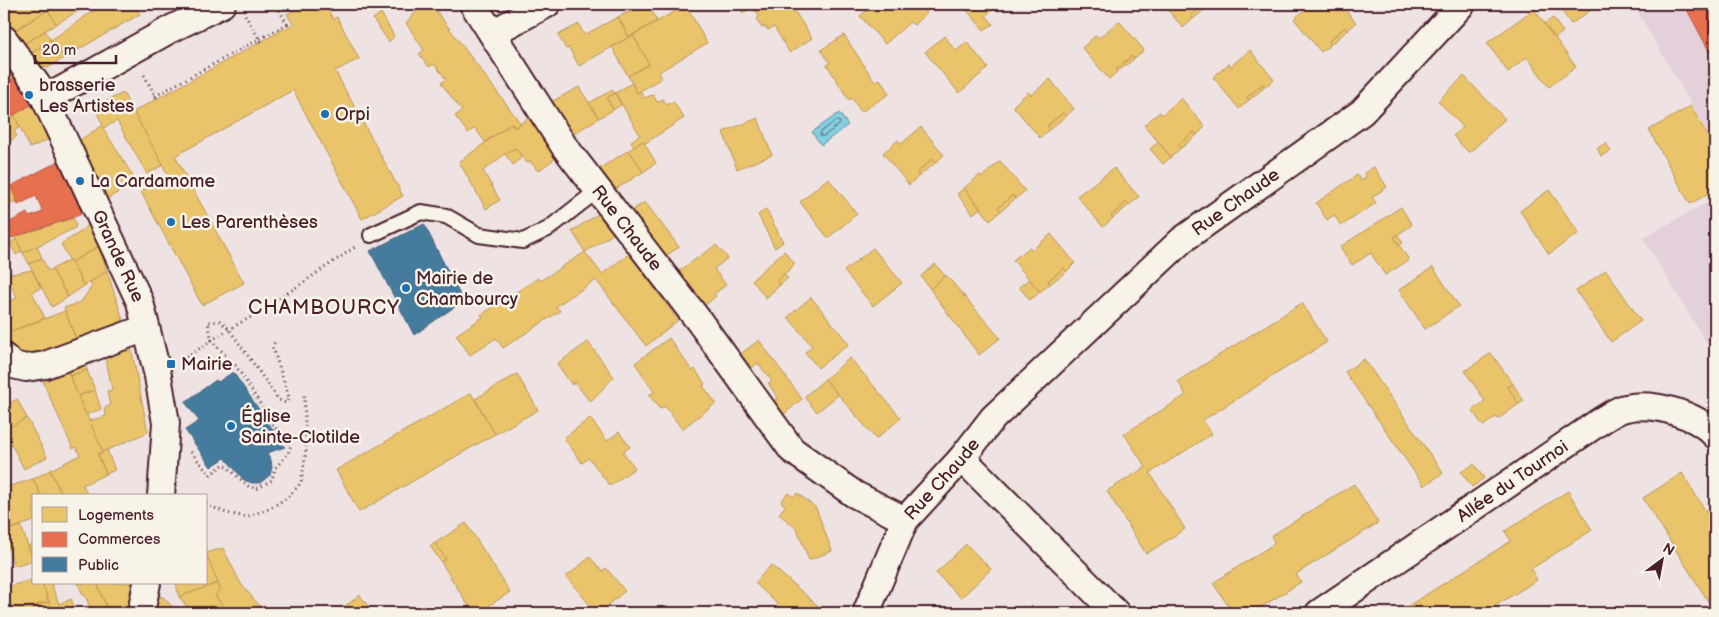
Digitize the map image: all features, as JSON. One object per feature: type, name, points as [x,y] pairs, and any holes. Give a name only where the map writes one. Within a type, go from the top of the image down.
[{"type":"street","points":[[45,99],[170,29],[222,4]]},
{"type":"street","name":"Rue Chaude","points":[[473,4],[564,146],[699,321],[792,450],[854,494],[905,520],[962,458],[993,418],[1182,240],[1362,112],[1462,4]]},
{"type":"street","points":[[492,33],[547,4]]},
{"type":"street","name":"Grande Rue","points":[[4,39],[38,86],[45,99],[140,302],[158,376],[166,423],[161,494]]},
{"type":"street","points":[[4,357],[13,365],[26,368],[45,365],[146,328]]},
{"type":"street","name":"Allée du Tournoi","points":[[1319,613],[1602,420],[1625,408],[1646,406],[1679,412],[1706,425],[1715,435]]},
{"type":"street","points":[[962,458],[1116,613]]},
{"type":"street","points":[[866,613],[905,520]]},
{"type":"street","points":[[141,613],[147,584]]},
{"type":"lane","points":[[372,235],[421,212],[446,216],[479,235],[523,241],[548,229],[598,190]]},
{"type":"path","points":[[155,96],[260,41],[287,24],[276,4]]},
{"type":"path","points":[[251,26],[260,41]]},
{"type":"path","points":[[158,376],[230,329],[260,312],[372,235]]},
{"type":"path","points":[[166,423],[210,474],[224,464],[249,487],[258,488],[272,480],[275,468],[288,454],[291,445],[282,438],[236,366],[212,341],[208,322],[220,321],[230,329],[279,400],[286,403],[290,397],[273,348],[275,339]]},
{"type":"path","points":[[208,505],[226,513],[246,517],[268,510],[287,498],[301,483],[306,452],[304,391]]},
{"type":"shaded area","points":[[1633,4],[1715,4],[1715,145]]},
{"type":"shaded area","points":[[1715,198],[1715,357],[1643,238]]},
{"type":"water","points":[[839,113],[848,125],[821,145],[812,132]]},
{"type":"building: Logements","points":[[4,4],[21,4],[4,15]]},
{"type":"building: Logements","points":[[21,4],[58,4],[12,32],[4,19],[4,15]]},
{"type":"building: Logements","points":[[58,4],[76,4],[80,10],[56,24],[48,10]]},
{"type":"building: Logements","points":[[103,4],[133,4],[140,14],[64,58],[51,40]]},
{"type":"building: Logements","points":[[306,4],[325,4],[333,19],[337,17],[359,59],[335,71],[403,196],[362,219],[293,90],[175,156],[244,283],[202,305],[141,192],[168,175],[133,112],[293,24],[287,14]]},
{"type":"building: Logements","points":[[409,4],[423,4],[417,10]]},
{"type":"building: Logements","points":[[423,4],[431,4],[521,124],[515,128],[512,123],[485,142],[475,128],[468,133],[455,116],[462,111],[441,83],[446,79],[434,64],[429,67],[419,54],[424,50],[406,23]]},
{"type":"building: Logements","points":[[644,4],[648,4],[657,21],[629,37],[618,17]]},
{"type":"building: Logements","points":[[737,4],[790,4],[812,38],[790,53],[774,27],[768,30],[766,27],[761,27],[757,20],[759,16],[753,7],[743,13]]},
{"type":"building: Logements","points":[[874,4],[919,4],[927,13],[914,25],[910,22],[885,44],[860,16]]},
{"type":"building: Logements","points":[[968,4],[1000,4],[986,15],[993,24],[984,30],[964,7]]},
{"type":"building: Logements","points":[[1163,4],[1205,4],[1190,16],[1193,19],[1183,28]]},
{"type":"building: Logements","points":[[1205,4],[1209,6],[1193,19],[1190,16]]},
{"type":"building: Logements","points":[[1318,4],[1341,4],[1356,23],[1348,30],[1345,27],[1329,41],[1331,44],[1321,52],[1294,19],[1309,6],[1312,9]]},
{"type":"building: Logements","points":[[1422,4],[1437,4],[1429,11]]},
{"type":"building: Logements","points":[[1557,4],[1599,4],[1571,24]]},
{"type":"building: Logements","points":[[686,5],[707,43],[659,72],[662,78],[637,93],[628,76],[649,64],[633,35]]},
{"type":"building: Logements","points":[[1534,9],[1576,67],[1549,87],[1527,57],[1508,72],[1487,43]]},
{"type":"building: Logements","points":[[48,10],[56,24],[24,44],[14,31]]},
{"type":"building: Logements","points":[[381,13],[394,36],[389,42],[373,19]]},
{"type":"building: Logements","points":[[618,17],[629,37],[579,66],[569,48],[566,49],[558,35],[579,24],[584,35]]},
{"type":"building: Logements","points":[[1553,18],[1563,32],[1555,38],[1544,24]]},
{"type":"building: Logements","points":[[1119,21],[1144,50],[1134,59],[1132,56],[1116,69],[1118,71],[1109,79],[1082,48],[1096,35],[1099,38]]},
{"type":"building: Logements","points":[[1345,27],[1348,30],[1331,44],[1329,41]]},
{"type":"building: Logements","points":[[45,31],[51,40],[31,53],[24,44]]},
{"type":"building: Logements","points":[[633,35],[649,64],[628,76],[612,47]]},
{"type":"building: Logements","points":[[844,35],[875,82],[880,79],[889,94],[861,112],[852,98],[849,100],[827,65],[830,63],[821,50]]},
{"type":"building: Logements","points":[[944,36],[956,51],[967,42],[988,68],[959,93],[925,52]]},
{"type":"building: Logements","points":[[51,40],[64,58],[48,68],[41,67],[30,54]]},
{"type":"building: Logements","points":[[1250,50],[1274,80],[1265,87],[1263,84],[1247,97],[1249,100],[1239,109],[1213,77],[1229,64],[1231,66]]},
{"type":"building: Logements","points":[[1132,56],[1134,59],[1118,71],[1116,69]]},
{"type":"building: Logements","points":[[4,59],[16,77],[4,84]]},
{"type":"building: Logements","points":[[1464,76],[1505,119],[1469,153],[1453,136],[1463,127],[1438,101]]},
{"type":"building: Logements","points":[[1050,79],[1074,109],[1066,116],[1063,113],[1047,126],[1050,129],[1040,138],[1013,106],[1028,92],[1031,95]]},
{"type":"building: Logements","points":[[632,83],[637,93],[640,91],[644,98],[653,95],[657,102],[663,99],[666,105],[673,101],[684,118],[644,144],[643,141],[634,147],[631,141],[640,135],[615,93]]},
{"type":"building: Logements","points":[[1263,84],[1265,87],[1249,100],[1247,97]]},
{"type":"building: Logements","points":[[579,87],[599,118],[570,136],[551,102]]},
{"type":"building: Logements","points":[[612,90],[615,93],[607,98],[613,110],[599,118],[589,103]]},
{"type":"building: Logements","points":[[123,93],[163,165],[147,174],[117,121],[103,128],[136,181],[107,199],[80,140],[103,125],[94,107]]},
{"type":"building: Logements","points":[[615,93],[621,105],[613,110],[607,98]]},
{"type":"building: Logements","points":[[1181,98],[1205,127],[1197,135],[1194,132],[1178,145],[1181,148],[1171,157],[1144,125],[1160,112],[1162,115]]},
{"type":"building: Logements","points":[[34,103],[51,138],[30,148],[14,115]]},
{"type":"building: Logements","points":[[1691,106],[1715,149],[1715,190],[1690,204],[1649,130]]},
{"type":"building: Logements","points":[[1063,113],[1066,116],[1050,129],[1047,126]]},
{"type":"building: Logements","points":[[14,115],[20,127],[14,131],[17,136],[4,146],[4,121]]},
{"type":"building: Logements","points":[[528,118],[557,157],[538,171],[530,161],[527,163],[515,148],[505,154],[483,171],[500,200],[486,209],[459,162],[512,123],[515,128]]},
{"type":"building: Logements","points":[[758,118],[772,155],[737,169],[723,132]]},
{"type":"building: Logements","points":[[921,127],[944,155],[935,163],[932,159],[917,173],[919,176],[909,185],[883,153],[898,140],[901,144]]},
{"type":"building: Logements","points":[[1194,132],[1197,135],[1181,148],[1178,145]]},
{"type":"building: Logements","points":[[643,141],[656,163],[643,172],[629,150]]},
{"type":"building: Logements","points":[[1158,142],[1171,157],[1163,164],[1150,149]]},
{"type":"building: Logements","points":[[1606,143],[1611,151],[1601,156],[1597,148]]},
{"type":"building: Logements","points":[[515,148],[522,157],[513,165],[505,154]]},
{"type":"building: Logements","points":[[629,150],[643,172],[613,191],[597,170]]},
{"type":"building: Logements","points":[[932,159],[935,163],[919,176],[917,173]]},
{"type":"building: Logements","points":[[1000,161],[1025,191],[1015,199],[1013,195],[998,208],[1001,211],[990,220],[964,188],[980,175],[982,177]]},
{"type":"building: Logements","points":[[1374,167],[1387,187],[1372,197],[1376,203],[1341,226],[1334,215],[1327,220],[1316,203],[1357,175],[1361,181],[1366,177],[1364,173]]},
{"type":"building: Logements","points":[[1114,168],[1139,197],[1129,205],[1127,202],[1111,216],[1113,218],[1103,227],[1077,196]]},
{"type":"building: Logements","points":[[828,178],[857,214],[828,238],[800,202]]},
{"type":"building: Logements","points":[[11,186],[16,201],[4,207],[4,190]]},
{"type":"building: Logements","points":[[964,188],[980,208],[973,214],[957,194]]},
{"type":"building: Logements","points":[[1549,190],[1579,233],[1549,254],[1520,211]]},
{"type":"building: Logements","points":[[1013,195],[1015,199],[1001,211],[998,208]]},
{"type":"building: Logements","points":[[645,202],[679,247],[664,257],[629,212]]},
{"type":"building: Logements","points":[[1127,202],[1129,205],[1113,218],[1111,216]]},
{"type":"building: Logements","points":[[1401,207],[1412,225],[1394,237],[1409,260],[1385,275],[1371,253],[1352,265],[1340,247]]},
{"type":"building: Logements","points":[[766,209],[783,242],[775,248],[758,215]]},
{"type":"building: Logements","points":[[598,214],[613,234],[585,252],[572,231]]},
{"type":"building: Logements","points":[[73,218],[76,224],[75,228],[23,253],[15,237]]},
{"type":"building: Logements","points":[[90,221],[99,246],[71,263],[61,244],[82,231]]},
{"type":"building: Logements","points":[[1051,234],[1075,263],[1067,271],[1064,268],[1048,281],[1050,284],[1040,292],[1013,260],[1030,247],[1032,250]]},
{"type":"building: Logements","points":[[1398,235],[1403,243],[1399,245],[1394,237]]},
{"type":"building: Logements","points":[[16,239],[22,251],[16,255],[10,243]]},
{"type":"building: Logements","points":[[716,245],[728,258],[714,269],[726,285],[714,294],[716,296],[702,308],[676,273]]},
{"type":"building: Logements","points":[[37,246],[42,258],[29,264],[23,253]]},
{"type":"building: Logements","points":[[99,246],[107,271],[84,286],[71,263]]},
{"type":"building: Logements","points":[[873,248],[902,283],[873,306],[844,271]]},
{"type":"building: Logements","points":[[784,251],[795,264],[777,281],[780,285],[766,298],[752,280]]},
{"type":"building: Logements","points":[[585,252],[602,274],[629,254],[678,320],[646,346],[596,280],[556,306],[560,311],[503,348],[496,338],[470,355],[456,335],[483,317],[481,315],[538,278],[540,281]]},
{"type":"building: Logements","points":[[42,258],[48,271],[52,269],[68,297],[52,307],[29,264]]},
{"type":"building: Logements","points":[[70,260],[84,286],[68,297],[52,269]]},
{"type":"building: Logements","points":[[935,264],[945,276],[930,289],[921,276]]},
{"type":"building: Logements","points":[[1433,267],[1459,306],[1425,329],[1399,290]]},
{"type":"building: Logements","points":[[1064,268],[1067,271],[1050,284],[1048,281]]},
{"type":"building: Logements","points":[[32,270],[41,288],[32,292],[45,318],[4,334],[4,304],[17,298],[6,275]]},
{"type":"building: Logements","points":[[1606,270],[1641,321],[1611,342],[1576,291]]},
{"type":"building: Logements","points":[[107,271],[123,320],[116,328],[76,339],[64,308],[81,302],[92,286],[90,282]]},
{"type":"building: Logements","points":[[784,274],[788,278],[780,285],[777,281]]},
{"type":"building: Logements","points":[[946,275],[1000,338],[979,355],[930,289]]},
{"type":"building: Logements","points":[[1029,279],[1040,292],[1030,300],[1019,287]]},
{"type":"building: Logements","points":[[811,297],[849,344],[818,368],[805,352],[812,346],[788,317]]},
{"type":"building: Logements","points":[[1302,303],[1327,342],[1203,420],[1212,434],[1150,473],[1185,529],[1146,554],[1107,491],[1146,467],[1124,434],[1186,395],[1178,381]]},
{"type":"building: Logements","points":[[65,311],[76,339],[24,358],[12,353],[4,344],[4,334]]},
{"type":"building: Logements","points":[[669,338],[692,371],[695,369],[705,384],[703,386],[716,403],[682,429],[665,406],[660,409],[649,395],[654,392],[635,363]]},
{"type":"building: Logements","points":[[759,340],[802,399],[783,415],[773,401],[778,398],[768,383],[772,381],[758,363],[749,370],[738,356]]},
{"type":"building: Logements","points":[[588,342],[614,377],[590,402],[575,382],[572,385],[557,364]]},
{"type":"building: Logements","points":[[131,347],[148,432],[103,452],[89,421],[106,416],[104,408],[110,406],[107,391],[112,390],[105,354]]},
{"type":"building: Logements","points":[[1491,353],[1513,384],[1508,387],[1519,404],[1498,419],[1496,417],[1483,426],[1472,410],[1485,401],[1465,371]]},
{"type":"building: Logements","points":[[850,358],[901,418],[876,439],[825,379]]},
{"type":"building: Logements","points":[[1364,359],[1443,473],[1424,486],[1345,372]]},
{"type":"building: Logements","points":[[84,361],[87,370],[70,376],[66,367]]},
{"type":"building: Logements","points":[[87,370],[95,390],[78,396],[70,376]]},
{"type":"building: Logements","points":[[68,372],[103,452],[98,454],[106,474],[83,485],[87,494],[62,494],[50,470],[80,455],[76,447],[73,449],[43,382]]},
{"type":"building: Logements","points":[[517,374],[538,410],[495,434],[475,399]]},
{"type":"building: Logements","points":[[825,379],[838,395],[817,412],[804,397]]},
{"type":"building: Logements","points":[[1513,384],[1524,401],[1519,404],[1508,387]]},
{"type":"building: Logements","points":[[95,390],[101,409],[86,415],[78,396]]},
{"type":"building: Logements","points":[[471,393],[495,434],[359,512],[336,470]]},
{"type":"building: Logements","points":[[17,399],[27,418],[4,430],[4,407]]},
{"type":"building: Logements","points":[[27,418],[47,457],[24,469],[4,430]]},
{"type":"building: Logements","points":[[590,418],[607,441],[619,432],[630,447],[623,452],[635,468],[610,486],[589,458],[582,463],[564,438]]},
{"type":"building: Logements","points":[[107,450],[115,470],[106,474],[98,454]]},
{"type":"building: Logements","points":[[1474,464],[1484,478],[1472,487],[1461,472]]},
{"type":"building: Logements","points":[[50,470],[62,494],[40,494],[33,479]]},
{"type":"building: Logements","points":[[1682,473],[1715,526],[1715,612],[1643,498]]},
{"type":"building: Logements","points":[[33,479],[40,494],[32,494],[32,522],[4,531],[4,488]]},
{"type":"building: Logements","points":[[1354,484],[1378,523],[1296,574],[1301,582],[1252,613],[1233,613],[1213,583],[1275,543],[1271,536]]},
{"type":"building: Logements","points":[[1568,491],[1592,530],[1531,569],[1537,580],[1484,613],[1397,613],[1511,541],[1505,531]]},
{"type":"building: Logements","points":[[788,493],[793,497],[797,493],[816,508],[832,551],[809,560],[797,529],[779,514],[785,506],[781,501]]},
{"type":"building: Logements","points":[[466,523],[510,592],[478,613],[473,613],[441,562],[446,559],[435,543]]},
{"type":"building: Logements","points":[[21,526],[32,560],[14,566],[4,531]]},
{"type":"building: Logements","points":[[435,543],[446,559],[441,562],[430,546]]},
{"type":"building: Logements","points":[[32,544],[32,555],[28,546]]},
{"type":"building: Logements","points":[[966,544],[991,569],[961,598],[936,573]]},
{"type":"building: Logements","points":[[223,548],[241,584],[264,611],[261,613],[228,613],[215,595],[220,590],[208,558],[208,552]]},
{"type":"building: Logements","points":[[590,557],[602,571],[606,568],[625,591],[599,613],[566,577]]},
{"type":"building: Logements","points":[[208,559],[218,583],[179,597],[176,584],[208,584]]},
{"type":"building: Logements","points":[[771,565],[824,611],[822,613],[787,613],[755,583]]},
{"type":"building: Logements","points":[[32,580],[32,584],[42,584],[49,602],[4,613],[4,588]]},
{"type":"building: Logements","points":[[218,583],[220,590],[215,595],[228,613],[192,613],[179,597]]},
{"type":"building: Logements","points":[[42,584],[51,584],[59,604],[71,599],[77,613],[53,613]]},
{"type":"building: Logements","points":[[78,584],[97,584],[109,613],[92,613],[85,595],[83,595]]},
{"type":"building: Logements","points":[[97,584],[132,584],[127,613],[109,613]]},
{"type":"building: Logements","points":[[156,595],[163,597],[178,613],[152,613]]},
{"type":"building: Logements","points":[[360,595],[373,613],[336,613]]},
{"type":"building: Logements","points":[[49,602],[53,613],[26,613],[24,608]]},
{"type":"building: Commerces","points":[[1684,4],[1715,4],[1715,62]]},
{"type":"building: Commerces","points":[[16,77],[34,103],[4,121],[4,84]]},
{"type":"building: Commerces","points":[[61,160],[83,207],[80,215],[8,239],[4,225],[27,213],[29,217],[43,212],[36,196],[18,205],[11,186]]},
{"type":"building: Public","points":[[424,224],[463,301],[414,335],[370,251]]},
{"type":"building: Public","name":"Église Sainte-Clotilde","points":[[233,372],[285,447],[267,453],[272,467],[270,475],[260,483],[244,480],[225,458],[211,467],[185,430],[199,421],[185,402],[216,380],[218,382]]},
{"type":"place","name":"brasserie Les Artistes","points":[[29,95]]},
{"type":"place","name":"Orpi","points":[[325,114]]},
{"type":"place","name":"La Cardamome","points":[[80,181]]},
{"type":"place","name":"Les Parenthèses","points":[[171,222]]},
{"type":"place","name":"Mairie de Chambourcy","points":[[406,288]]},
{"type":"place","name":"Mairie","points":[[171,364]]},
{"type":"place","name":"Église Sainte-Clotilde","points":[[231,426]]},
{"type":"district","name":"CHAMBOURCY","points":[[324,307]]}]
